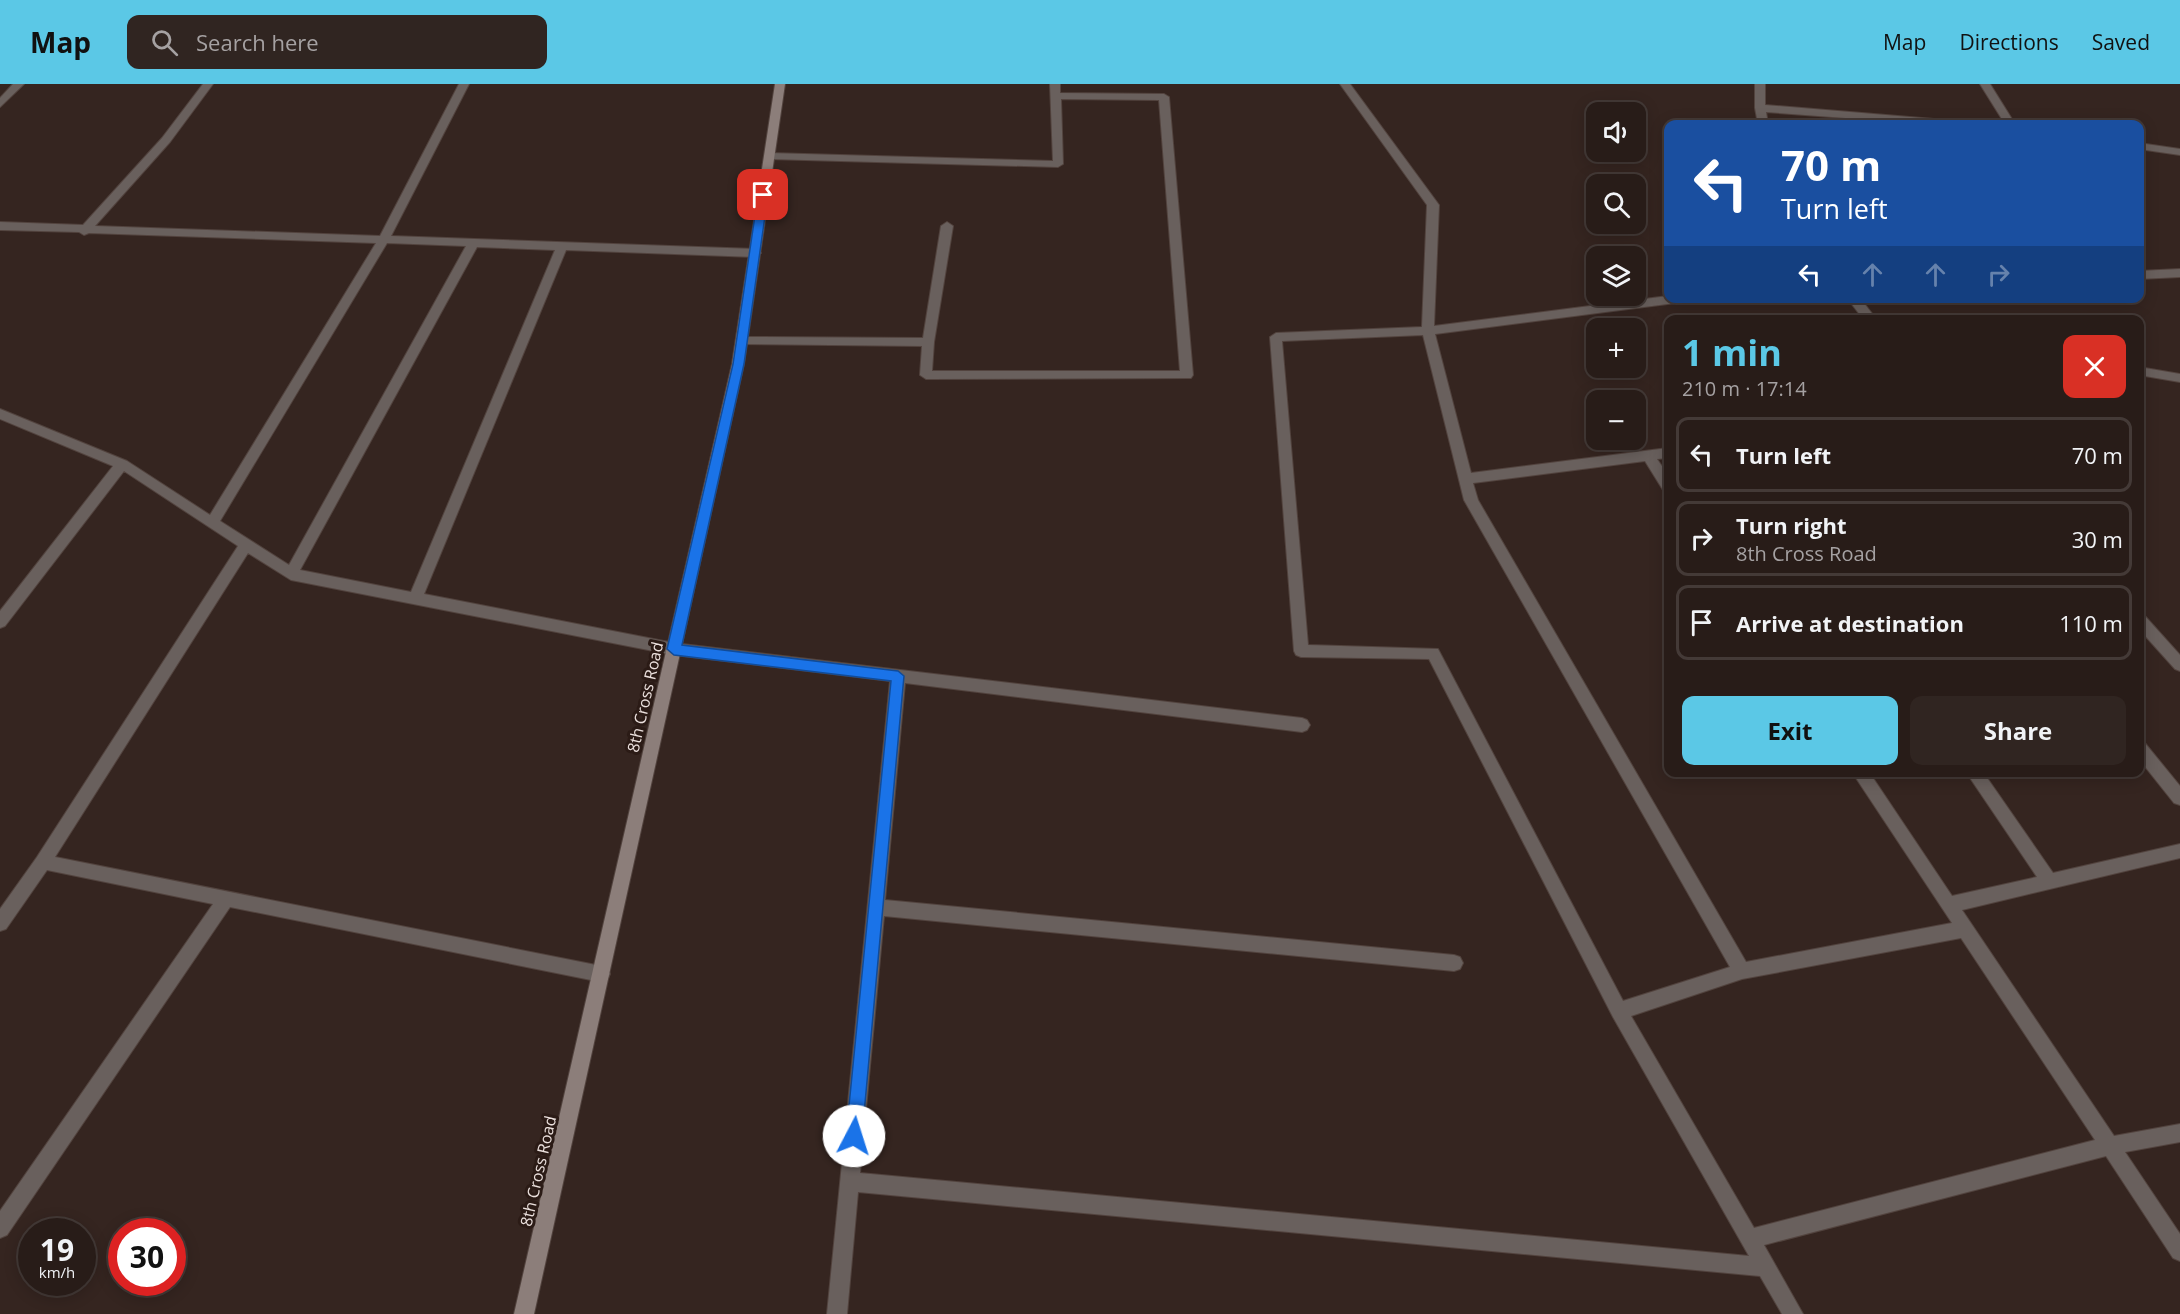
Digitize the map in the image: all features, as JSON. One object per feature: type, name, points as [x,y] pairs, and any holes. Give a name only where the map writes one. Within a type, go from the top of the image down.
[{"type":"street","points":[[0,104],[19,84]]},
{"type":"street","points":[[84,231],[166,140],[208,84]]},
{"type":"street","points":[[213,522],[383,241],[464,84]]},
{"type":"street","name":"8th Cross Road","points":[[524,1314],[742,341],[780,84]]},
{"type":"street","points":[[769,156],[1058,164],[1055,84]]},
{"type":"street","points":[[1345,84],[1433,205],[1428,331],[1471,500],[1742,971]]},
{"type":"street","points":[[1760,84],[1760,108],[1763,120]]},
{"type":"street","points":[[1985,84],[2008,120]]},
{"type":"street","points":[[947,226],[928,342],[926,375],[1187,375],[1164,90],[1055,96]]},
{"type":"street","points":[[1760,108],[1908,120]]},
{"type":"street","points":[[2144,147],[2180,152]]},
{"type":"street","points":[[0,226],[84,231],[755,253]]},
{"type":"street","points":[[291,574],[473,244]]},
{"type":"street","points":[[415,598],[562,247]]},
{"type":"street","points":[[2144,275],[2180,273]]},
{"type":"street","points":[[1664,300],[1428,331],[1276,337],[1301,651],[1433,653],[1619,1011],[1793,1314]]},
{"type":"street","points":[[1856,303],[1867,315]]},
{"type":"street","points":[[742,341],[928,342]]},
{"type":"street","points":[[2144,372],[2180,378]]},
{"type":"street","points":[[0,414],[122,464],[291,574],[674,649],[1302,725]]},
{"type":"street","points":[[1465,479],[1664,454]]},
{"type":"street","points":[[1648,456],[1664,480]]},
{"type":"street","points":[[0,622],[122,464]]},
{"type":"street","points":[[0,923],[43,862],[246,545]]},
{"type":"street","points":[[2144,625],[2180,665]]},
{"type":"street","points":[[837,1314],[898,676]]},
{"type":"street","points":[[2144,753],[2180,798]]},
{"type":"street","points":[[1863,777],[2180,1251]]},
{"type":"street","points":[[1977,777],[2050,882]]},
{"type":"street","points":[[1948,905],[2180,851]]},
{"type":"street","points":[[43,862],[601,974]]},
{"type":"street","points":[[0,1228],[226,899]]},
{"type":"street","points":[[876,907],[1454,963]]},
{"type":"street","points":[[1619,1011],[1742,971],[1964,929]]},
{"type":"street","points":[[1749,1239],[2110,1146],[2180,1133]]},
{"type":"street","points":[[850,1182],[1766,1267]]},
{"type":"route","points":[[763,195],[738,364],[674,649],[898,676],[854,1136]]}]
